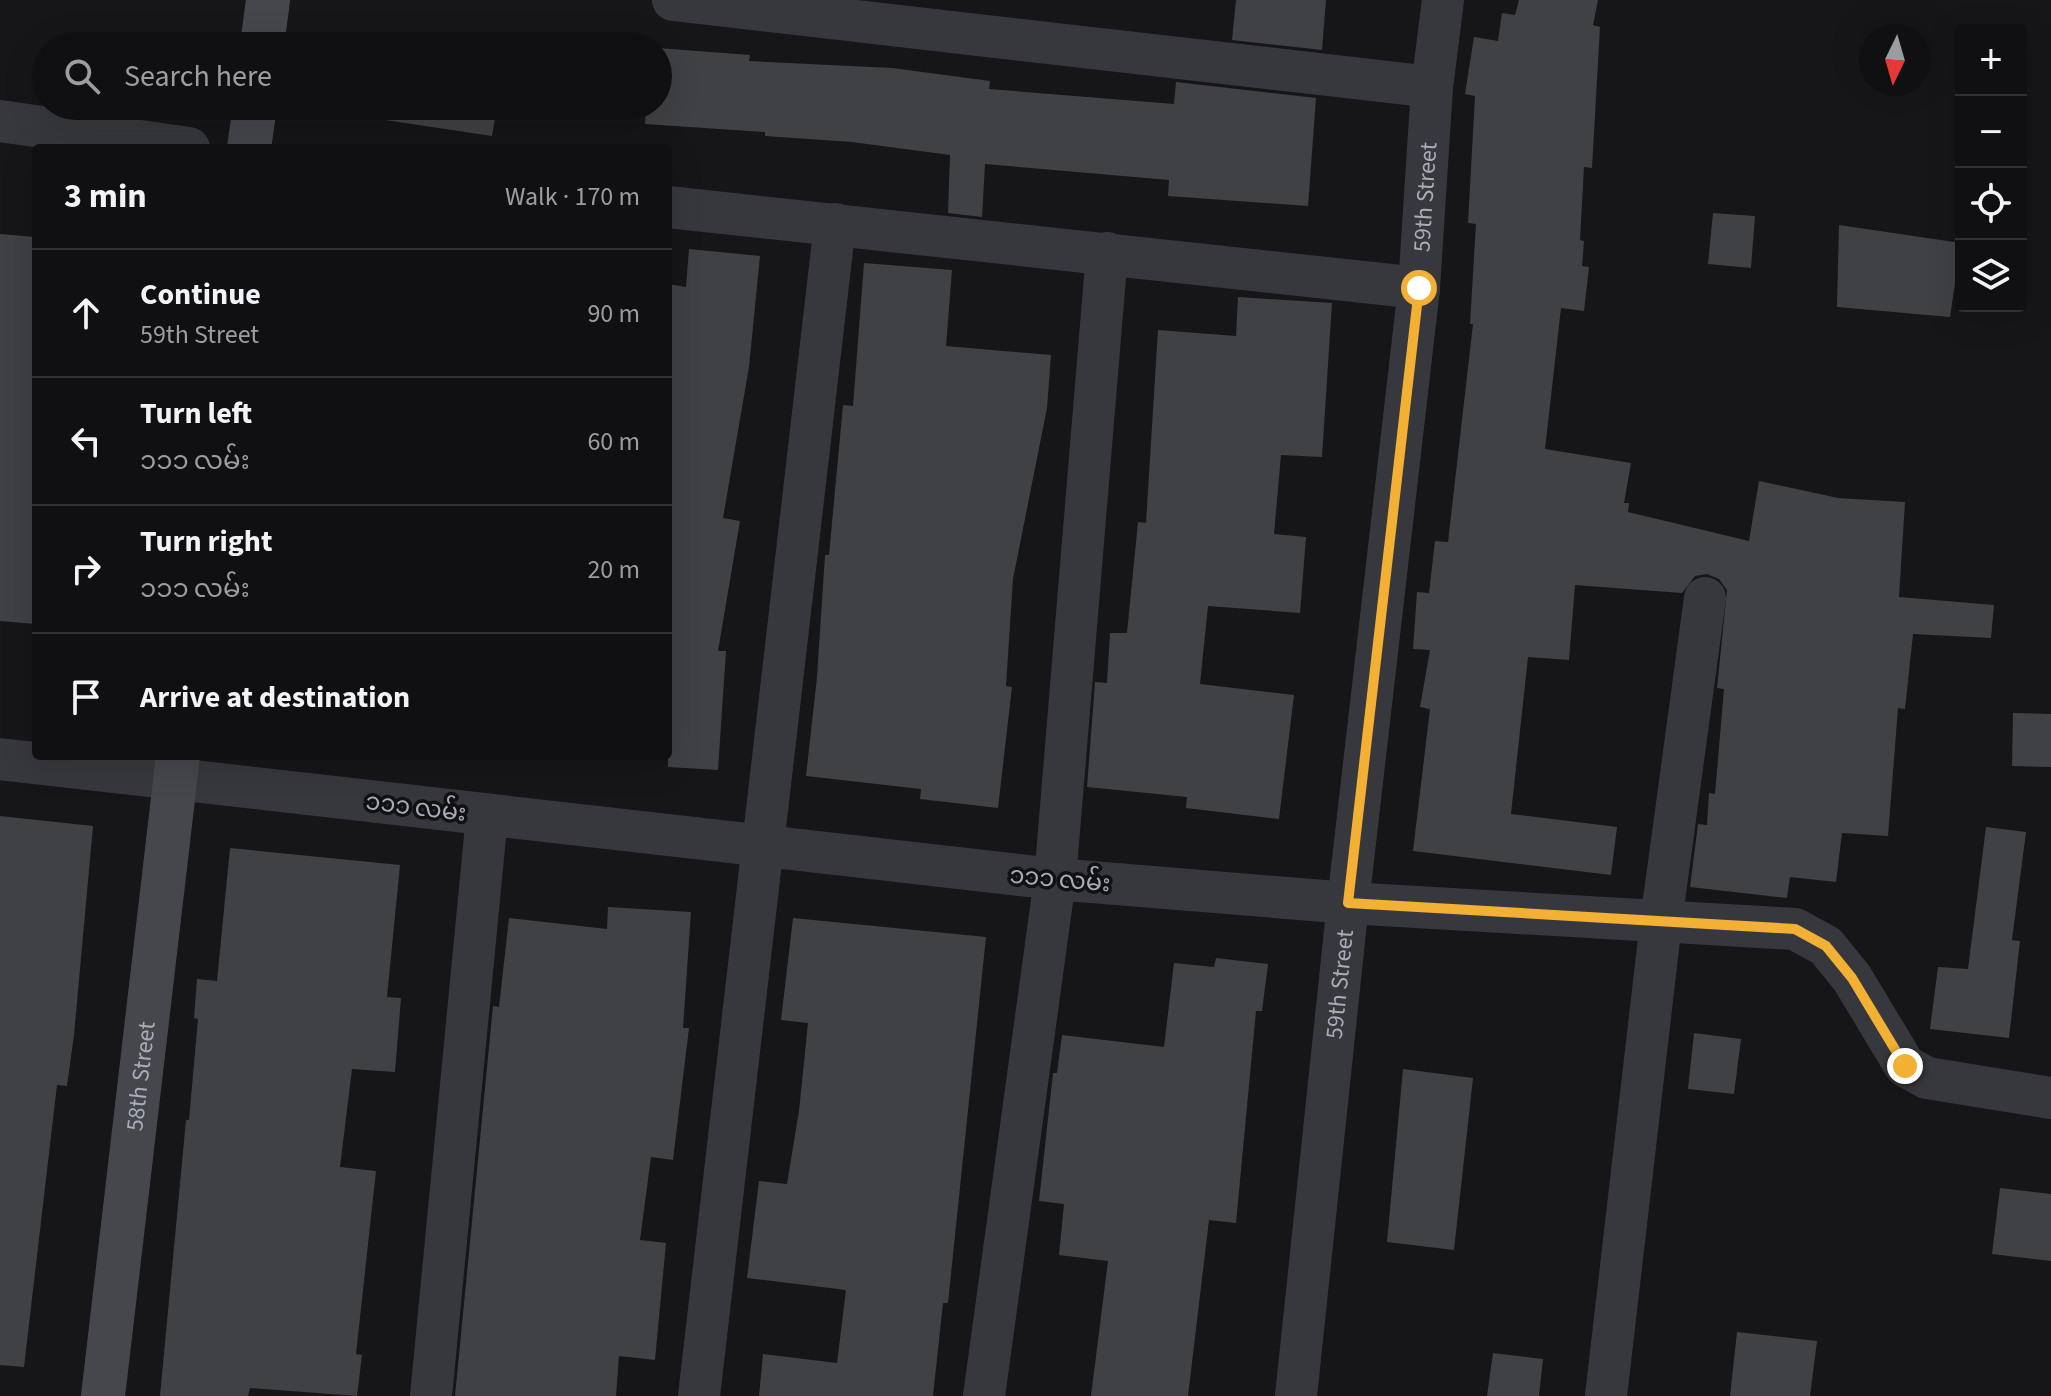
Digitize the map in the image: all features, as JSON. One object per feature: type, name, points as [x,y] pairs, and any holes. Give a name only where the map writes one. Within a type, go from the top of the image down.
[{"type":"main road","points":[[264,32],[268,0]]},
{"type":"main road","points":[[250,144],[253,120]]},
{"type":"main road","name":"58th Street","points":[[103,1396],[177,767]]},
{"type":"street","points":[[673,0],[1432,87]]},
{"type":"street","name":"59th Street","points":[[1296,1396],[1348,903],[1419,288],[1432,87],[1443,0]]},
{"type":"street","points":[[0,121],[161,144]]},
{"type":"street","points":[[672,207],[1419,288]]},
{"type":"street","points":[[699,1396],[835,224]]},
{"type":"street","points":[[984,1396],[1055,879],[1107,253]]},
{"type":"street","points":[[1606,1396],[1661,922],[1705,598]]},
{"type":"street","name":"၁၁၁ လမ်း","points":[[0,759],[177,767],[487,816],[1055,879],[1348,903],[1795,929],[1826,946],[1844,968],[1905,1066],[1927,1078],[2051,1098]]},
{"type":"street","points":[[431,1396],[487,816]]},
{"type":"building","points":[[1236,0],[1326,0],[1322,50],[1232,40]]},
{"type":"building","points":[[1519,0],[1598,0],[1593,25],[1600,27],[1592,168],[1584,167],[1580,240],[1584,241],[1582,266],[1589,267],[1584,311],[1561,308],[1545,449],[1631,463],[1624,503],[1629,503],[1628,512],[1749,541],[1759,481],[1838,498],[1905,502],[1899,597],[1994,605],[1991,638],[1913,634],[1905,709],[1898,708],[1888,836],[1842,833],[1836,882],[1790,877],[1787,898],[1690,887],[1698,824],[1707,825],[1709,793],[1715,794],[1724,689],[1717,688],[1727,590],[1719,579],[1707,574],[1695,576],[1682,593],[1575,585],[1569,660],[1528,657],[1511,814],[1617,827],[1611,875],[1413,851],[1430,709],[1420,707],[1430,650],[1413,649],[1417,592],[1429,593],[1435,541],[1448,542],[1473,324],[1470,324],[1476,224],[1468,223],[1475,96],[1465,94],[1474,37],[1498,41],[1502,13],[1515,15]]},
{"type":"building","points":[[672,49],[750,55],[749,61],[892,68],[990,81],[989,89],[1174,104],[1176,82],[1316,98],[1308,206],[1168,196],[1169,180],[985,164],[982,217],[948,213],[950,155],[852,142],[765,136],[765,132],[645,124],[645,120],[672,120]]},
{"type":"building","points":[[385,120],[495,120],[492,136]]},
{"type":"building","points":[[1713,213],[1755,216],[1751,268],[1708,264]]},
{"type":"building","points":[[1839,225],[1955,242],[1955,283],[1950,317],[1837,307]]},
{"type":"building","points":[[0,234],[32,237],[32,624],[0,621]]},
{"type":"building","points":[[689,249],[760,256],[749,367],[723,518],[740,521],[718,651],[726,651],[718,770],[668,767],[668,760],[672,760],[672,285],[686,287]]},
{"type":"building","points":[[864,263],[952,270],[946,346],[1051,355],[1047,408],[1013,579],[1006,686],[1012,687],[998,808],[920,799],[921,789],[806,776],[817,677],[825,555],[829,555],[843,405],[853,406]]},
{"type":"building","points":[[1238,297],[1332,303],[1322,457],[1281,455],[1274,534],[1306,537],[1300,613],[1208,606],[1200,684],[1294,695],[1279,819],[1186,808],[1187,797],[1087,787],[1095,682],[1107,683],[1110,633],[1127,633],[1138,522],[1146,523],[1158,330],[1236,336]]},
{"type":"building","points":[[2013,713],[2051,714],[2051,767],[2012,766]]},
{"type":"building","points":[[0,816],[93,826],[74,1035],[67,1086],[57,1085],[24,1367],[0,1365]]},
{"type":"building","points":[[1986,827],[2026,832],[2012,940],[2020,941],[2009,1038],[1930,1029],[1938,967],[1968,969]]},
{"type":"building","points":[[230,848],[400,865],[387,997],[401,998],[395,1072],[352,1069],[340,1167],[376,1171],[356,1354],[362,1355],[357,1396],[250,1388],[248,1396],[160,1396],[198,1019],[194,1018],[197,979],[217,981]]},
{"type":"building","points":[[608,907],[691,912],[683,1028],[689,1028],[673,1160],[651,1157],[640,1240],[666,1243],[655,1360],[619,1356],[616,1396],[455,1396],[493,1006],[499,1007],[509,918],[607,929]]},
{"type":"building","points":[[793,918],[986,937],[948,1303],[943,1303],[933,1396],[759,1396],[763,1354],[837,1363],[846,1290],[747,1278],[759,1181],[787,1184],[799,1111],[808,1023],[781,1020]]},
{"type":"building","points":[[1216,958],[1268,964],[1262,1011],[1256,1011],[1236,1223],[1209,1220],[1188,1396],[1091,1396],[1108,1261],[1059,1255],[1064,1204],[1039,1201],[1053,1073],[1057,1073],[1062,1035],[1164,1047],[1174,963],[1214,967]]},
{"type":"building","points":[[1694,1033],[1741,1039],[1734,1094],[1688,1089]]},
{"type":"building","points":[[1403,1069],[1473,1078],[1454,1250],[1387,1242]]},
{"type":"building","points":[[2000,1188],[2051,1194],[2051,1261],[1992,1254]]},
{"type":"building","points":[[1737,1332],[1817,1341],[1810,1396],[1730,1396]]},
{"type":"building","points":[[1493,1353],[1543,1359],[1539,1396],[1487,1396]]},
{"type":"route","points":[[1419,288],[1348,903],[1795,929],[1826,946],[1852,978],[1905,1066]]}]
